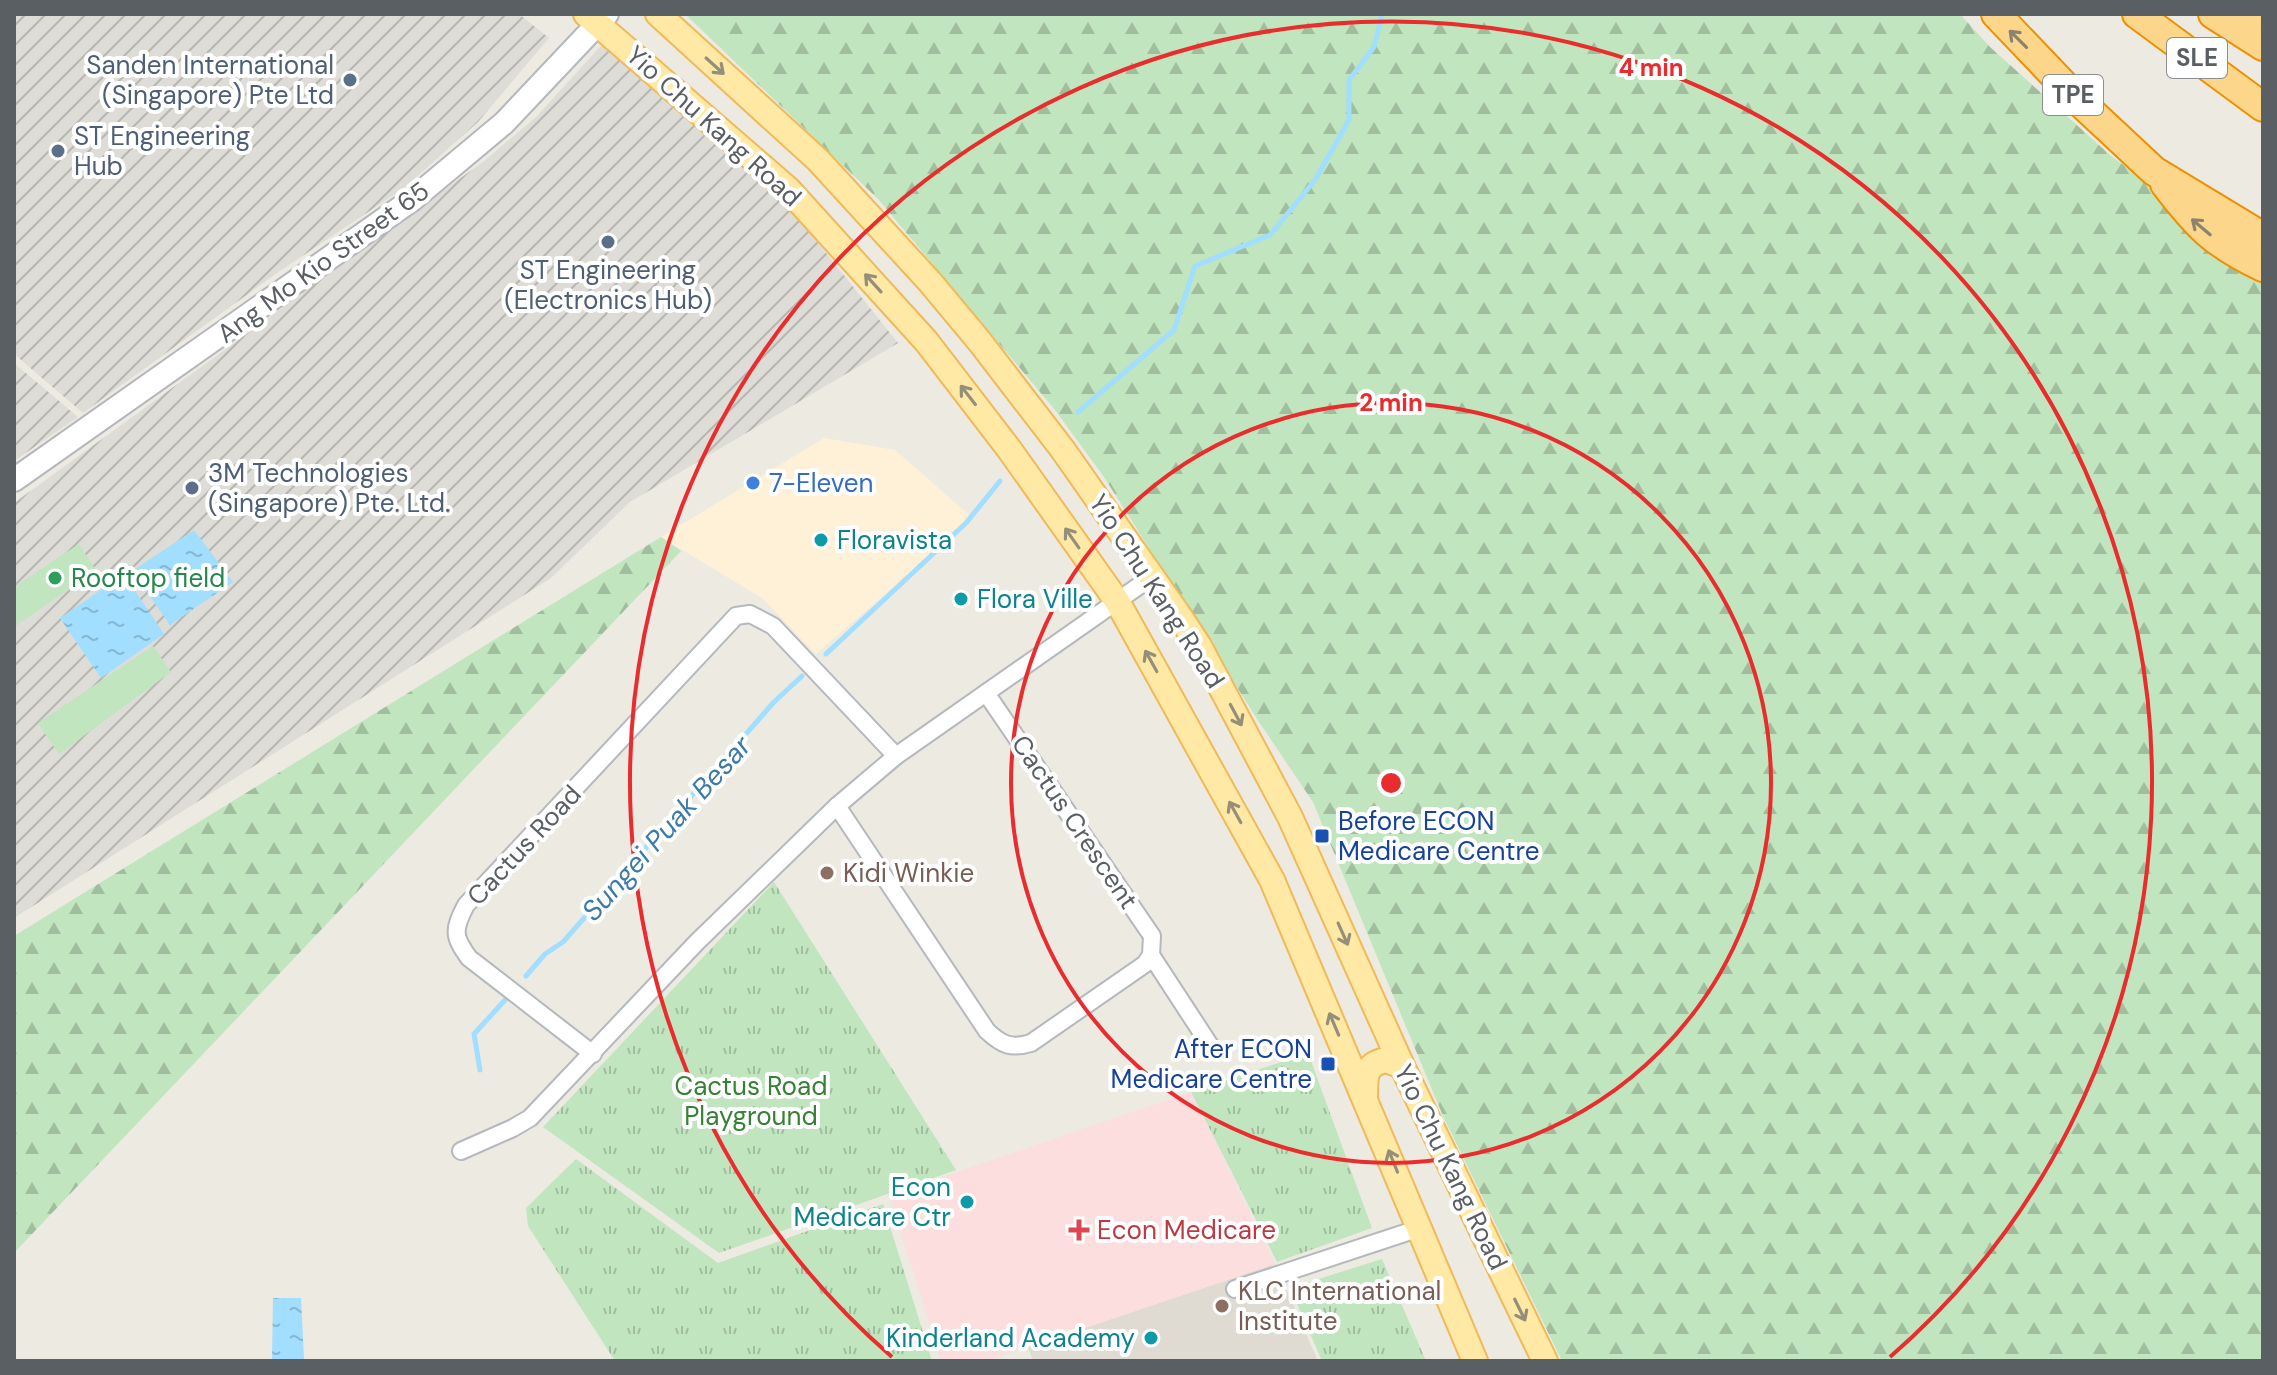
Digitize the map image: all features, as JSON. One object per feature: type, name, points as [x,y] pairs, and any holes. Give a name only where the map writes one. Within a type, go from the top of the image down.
[{"type":"highway","name":"TPE","points":[[1996,14],[2079,101],[2154,171],[2263,237]]},
{"type":"highway","name":"SLE","points":[[2137,14],[2261,107]]},
{"type":"highway","name":"SLE","points":[[2213,14],[2263,46]]},
{"type":"highway","points":[[2254,14],[2263,18]]},
{"type":"highway","points":[[2154,171],[2194,223],[2234,253],[2263,267]]},
{"type":"main road","name":"Yio Chu Kang Road","points":[[658,14],[818,160],[930,282],[1063,450],[1153,576],[1199,646],[1290,817],[1402,1066],[1545,1361]]},
{"type":"main road","name":"Yio Chu Kang Road","points":[[597,17],[788,189],[915,329],[1009,449],[1117,601],[1272,880],[1475,1361]]},
{"type":"main road","points":[[1365,1095],[1365,1075],[1372,1065],[1386,1060],[1402,1066]]},
{"type":"street","name":"Ang Mo Kio Street 65","points":[[14,480],[413,199],[504,123],[597,17]]},
{"type":"street","points":[[461,1151],[530,1118],[697,942],[837,806],[896,756],[1153,576]]},
{"type":"street","name":"Cactus Road","points":[[593,1054],[469,958],[457,941],[458,920],[466,905],[736,616],[750,614],[773,626],[896,756]]},
{"type":"street","name":"Cactus Crescent","points":[[986,693],[1152,936],[1151,955],[1213,1050]]},
{"type":"street","points":[[837,806],[987,1031],[999,1043],[1012,1047],[1031,1043],[1107,992],[1145,964],[1151,955]]},
{"type":"street","points":[[1235,1289],[1420,1228]]},
{"type":"shaded area","points":[[14,14],[519,14],[549,38],[478,122],[404,188],[277,273],[83,413],[14,354]]},
{"type":"shaded area","points":[[609,37],[759,169],[898,343],[630,502],[551,578],[14,918],[14,503],[484,161],[536,117]]},
{"type":"shaded area","points":[[14,363],[78,417],[14,461]]},
{"type":"shaded area","name":"Floravista","points":[[824,438],[895,450],[973,518],[816,654],[762,598],[661,537]]},
{"type":"shaded area","name":"Econ Medicare","points":[[1191,1092],[1275,1264],[987,1361],[941,1361],[889,1195]]},
{"type":"shaded area","name":"KLC International Institute","points":[[1275,1264],[1318,1361],[1033,1361],[1028,1347]]},
{"type":"green space","points":[[685,14],[1960,14],[1990,47],[2110,155],[2193,217],[2263,256],[2263,1361],[1562,1361],[1443,1116],[1313,802],[1104,477],[1055,410],[878,199]]},
{"type":"green space","points":[[661,537],[681,551],[14,1253],[14,936]]},
{"type":"green space","name":"Rooftop field","points":[[79,544],[96,570],[14,627],[14,587]]},
{"type":"green space","points":[[153,646],[171,672],[59,754],[38,723]]},
{"type":"green space","name":"Cactus Road Playground","points":[[774,882],[956,1170],[719,1253],[543,1127]]},
{"type":"green space","points":[[1308,1053],[1372,1228],[1277,1262],[1191,1092]]},
{"type":"green space","points":[[576,1159],[718,1263],[883,1204],[932,1361],[615,1361],[528,1226],[526,1208]]},
{"type":"green space","points":[[1382,1259],[1426,1361],[1322,1361],[1290,1288]]},
{"type":"water","name":"Rooftop field","points":[[194,530],[233,582],[170,625],[132,571]]},
{"type":"water","name":"Rooftop field","points":[[124,574],[164,634],[101,678],[60,618]]},
{"type":"water","points":[[273,1298],[301,1298],[304,1359],[272,1360]]},
{"type":"waterway","name":"Sungei Puak Besar","points":[[1078,412],[1174,330],[1195,266],[1270,235],[1315,180],[1349,120],[1349,80],[1374,47],[1382,14]]},
{"type":"waterway","name":"Sungei Puak Besar","points":[[826,654],[966,523],[1000,481]]},
{"type":"waterway","name":"Sungei Puak Besar","points":[[526,976],[545,954],[563,942],[774,702],[802,676]]},
{"type":"waterway","name":"Sungei Puak Besar","points":[[480,1070],[474,1034],[505,1000]]},
{"type":"place","name":"Sanden International (Singapore) Pte Ltd","points":[[350,80]]},
{"type":"place","name":"ST Engineering Hub","points":[[58,151]]},
{"type":"place","name":"ST Engineering (Electronics Hub)","points":[[608,242]]},
{"type":"place","name":"7-Eleven","points":[[753,483]]},
{"type":"place","name":"3M Technologies (Singapore) Pte. Ltd.","points":[[192,488]]},
{"type":"place","name":"Floravista","points":[[821,540]]},
{"type":"place","name":"Rooftop field","points":[[55,578]]},
{"type":"place","name":"Flora Ville","points":[[961,599]]},
{"type":"place","name":"Before ECON Medicare Centre","points":[[1322,836]]},
{"type":"place","name":"Kidi Winkie","points":[[827,873]]},
{"type":"place","name":"After ECON Medicare Centre","points":[[1328,1064]]},
{"type":"place","name":"Econ Medicare Ctr","points":[[967,1202]]},
{"type":"place","name":"Econ Medicare","points":[[1079,1230]]},
{"type":"place","name":"KLC International Institute","points":[[1222,1306]]},
{"type":"place","name":"Kinderland Academy","points":[[1151,1338]]}]
